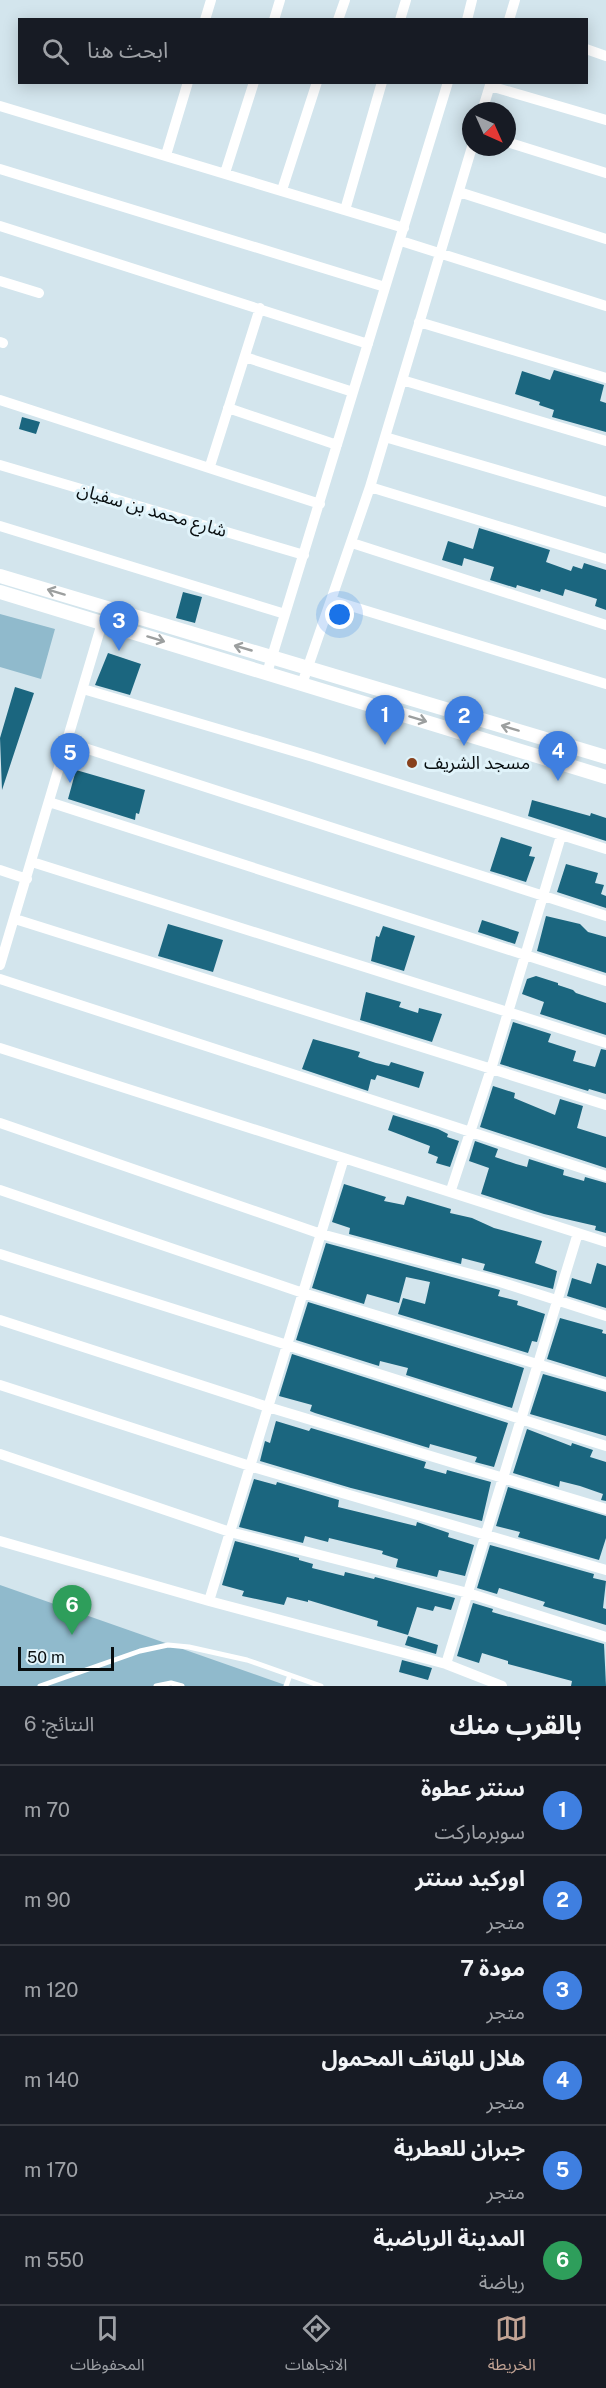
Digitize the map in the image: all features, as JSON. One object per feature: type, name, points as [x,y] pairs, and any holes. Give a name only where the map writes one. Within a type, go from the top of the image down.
[{"type":"street","points":[[206,18],[211,0]]},
{"type":"street","points":[[275,18],[280,0]]},
{"type":"street","points":[[339,18],[345,0]]},
{"type":"street","points":[[401,18],[406,0]]},
{"type":"street","points":[[468,18],[472,0]]},
{"type":"street","points":[[510,18],[515,0]]},
{"type":"street","points":[[588,50],[606,56]]},
{"type":"street","points":[[166,155],[187,84]]},
{"type":"street","points":[[225,173],[253,84]]},
{"type":"street","points":[[282,190],[316,84]]},
{"type":"street","points":[[345,210],[380,84]]},
{"type":"street","points":[[267,673],[447,84]]},
{"type":"street","points":[[485,102],[490,84],[606,120]]},
{"type":"street","points":[[0,106],[404,228]]},
{"type":"street","points":[[516,145],[606,173]]},
{"type":"street","points":[[302,684],[352,543],[386,437],[469,156]]},
{"type":"street","points":[[0,169],[385,287]]},
{"type":"street","points":[[459,192],[606,239]]},
{"type":"street","points":[[0,226],[368,344]]},
{"type":"street","points":[[401,241],[606,306]]},
{"type":"street","points":[[0,281],[39,293]]},
{"type":"street","points":[[210,466],[260,308]]},
{"type":"street","points":[[419,322],[606,378]]},
{"type":"street","points":[[245,357],[353,392]]},
{"type":"street","points":[[402,380],[606,441]]},
{"type":"street","points":[[0,400],[210,466],[320,504]]},
{"type":"street","points":[[228,408],[337,445]]},
{"type":"street","points":[[386,437],[606,502]]},
{"type":"street","name":"شارع محمد بن سفيان","points":[[0,465],[304,555]]},
{"type":"street","points":[[370,487],[606,559]]},
{"type":"street","points":[[0,526],[285,614]]},
{"type":"street","points":[[352,543],[606,625]]},
{"type":"street","points":[[0,576],[606,757]]},
{"type":"street","points":[[0,592],[606,777]]},
{"type":"street","points":[[332,600],[606,684]]},
{"type":"street","points":[[0,965],[102,623]]},
{"type":"street","points":[[83,689],[313,757],[606,849]]},
{"type":"street","points":[[66,742],[606,916]]},
{"type":"street","points":[[50,802],[606,981]]},
{"type":"street","points":[[451,1190],[491,1069],[561,836]]},
{"type":"street","points":[[32,862],[606,1043]]},
{"type":"street","points":[[0,870],[27,879]]},
{"type":"street","points":[[15,919],[606,1105]]},
{"type":"street","points":[[0,979],[606,1176]]},
{"type":"street","points":[[0,1048],[451,1190],[606,1242]]},
{"type":"street","points":[[0,1123],[321,1234],[556,1299],[606,1316]]},
{"type":"street","points":[[209,1601],[344,1158]]},
{"type":"street","points":[[0,1190],[303,1293],[539,1362],[606,1385]]},
{"type":"street","points":[[446,1664],[578,1233]]},
{"type":"street","points":[[0,1254],[287,1347],[606,1446]]},
{"type":"street","points":[[0,1320],[268,1407],[606,1509]]},
{"type":"street","points":[[0,1385],[250,1466],[606,1570]]},
{"type":"street","points":[[0,1454],[230,1532],[468,1593],[606,1637]]},
{"type":"street","points":[[0,1541],[209,1601],[446,1664],[502,1686]]},
{"type":"lane","points":[[40,1686],[140,1651],[168,1645],[189,1647],[247,1660],[321,1686]]},
{"type":"lane","points":[[285,1686],[290,1675]]},
{"type":"lane","points":[[156,1686],[171,1683],[182,1686]]},
{"type":"shaded area","points":[[0,614],[55,629],[41,679],[0,667]]},
{"type":"shaded area","points":[[0,1585],[288,1686],[0,1686]]},
{"type":"building","points":[[554,370],[604,385],[600,401],[606,403],[606,432],[552,417],[554,410],[539,405],[540,402],[515,394],[522,371],[550,380]]},
{"type":"building","points":[[22,417],[40,422],[36,434],[19,429]]},
{"type":"building","points":[[479,528],[550,550],[546,562],[571,571],[573,566],[582,569],[584,563],[606,570],[606,610],[595,606],[597,599],[565,589],[563,596],[541,589],[540,592],[517,585],[516,588],[490,580],[494,567],[464,558],[462,566],[442,560],[448,541],[473,549]]},
{"type":"building","points":[[183,592],[202,597],[195,623],[176,618]]},
{"type":"building","points":[[108,653],[141,664],[130,695],[95,685]]},
{"type":"building","points":[[15,687],[34,693],[2,790],[0,738]]},
{"type":"building","points":[[76,770],[145,790],[139,814],[136,813],[135,820],[68,799]]},
{"type":"building","points":[[532,800],[590,816],[591,813],[606,818],[606,841],[528,816]]},
{"type":"building","points":[[501,837],[532,847],[529,856],[535,857],[526,882],[490,871]]},
{"type":"building","points":[[566,864],[598,873],[595,883],[604,885],[601,894],[606,896],[606,908],[557,892]]},
{"type":"building","points":[[546,916],[580,924],[588,932],[606,937],[606,973],[537,951]]},
{"type":"building","points":[[482,920],[519,932],[515,944],[478,932]]},
{"type":"building","points":[[168,924],[223,940],[213,972],[158,956]]},
{"type":"building","points":[[383,926],[415,936],[404,971],[371,961],[376,936],[379,937]]},
{"type":"building","points":[[536,976],[606,1003],[606,1035],[540,1014],[544,1002],[522,994],[527,979]]},
{"type":"building","points":[[366,992],[401,1002],[399,1007],[418,1013],[419,1008],[442,1014],[432,1042],[360,1020]]},
{"type":"building","points":[[513,1022],[551,1034],[548,1042],[576,1051],[573,1061],[595,1067],[601,1049],[606,1050],[606,1094],[589,1089],[588,1091],[500,1064]]},
{"type":"building","points":[[313,1039],[360,1052],[358,1057],[376,1063],[389,1066],[391,1062],[424,1072],[419,1088],[377,1075],[375,1080],[371,1079],[368,1091],[302,1069]]},
{"type":"building","points":[[493,1086],[515,1093],[514,1098],[555,1115],[560,1099],[583,1106],[577,1128],[606,1137],[606,1168],[480,1127]]},
{"type":"building","points":[[393,1115],[438,1129],[448,1134],[447,1137],[459,1141],[450,1167],[436,1163],[438,1157],[428,1153],[430,1146],[388,1130]]},
{"type":"building","points":[[475,1141],[498,1149],[495,1157],[516,1164],[527,1167],[529,1159],[564,1170],[563,1175],[584,1181],[585,1177],[606,1183],[606,1233],[595,1230],[596,1226],[544,1214],[481,1194],[489,1168],[469,1161]]},
{"type":"building","points":[[344,1184],[386,1197],[384,1201],[404,1205],[407,1196],[451,1209],[450,1213],[472,1218],[494,1228],[542,1241],[535,1263],[557,1271],[553,1289],[483,1270],[485,1264],[462,1258],[461,1264],[349,1234],[350,1228],[332,1222]]},
{"type":"building","points":[[326,1243],[500,1290],[498,1296],[518,1301],[517,1305],[545,1314],[537,1342],[532,1341],[528,1353],[398,1314],[403,1298],[425,1304],[430,1282],[406,1277],[399,1303],[367,1294],[364,1304],[312,1288]]},
{"type":"building","points":[[597,1263],[606,1266],[606,1308],[567,1296],[572,1278],[591,1284]]},
{"type":"building","points":[[308,1302],[524,1368],[512,1408],[406,1375],[408,1368],[380,1361],[379,1366],[296,1340]]},
{"type":"building","points":[[560,1318],[603,1330],[602,1333],[606,1334],[606,1377],[547,1359]]},
{"type":"building","points":[[292,1354],[508,1423],[494,1467],[475,1462],[477,1457],[430,1444],[429,1448],[315,1413],[310,1411],[312,1405],[279,1396]]},
{"type":"building","points":[[543,1374],[606,1392],[606,1436],[530,1414]]},
{"type":"building","points":[[276,1421],[309,1431],[311,1428],[426,1462],[424,1468],[446,1474],[447,1470],[491,1482],[482,1521],[351,1488],[260,1461],[265,1441],[270,1443]]},
{"type":"building","points":[[527,1429],[571,1446],[572,1443],[593,1450],[590,1457],[606,1462],[606,1501],[601,1500],[603,1494],[580,1486],[560,1481],[559,1487],[513,1473]]},
{"type":"building","points":[[254,1479],[276,1485],[277,1482],[339,1500],[338,1507],[416,1526],[417,1522],[449,1533],[448,1537],[474,1545],[465,1576],[439,1570],[437,1577],[396,1567],[398,1559],[382,1554],[383,1551],[329,1538],[328,1542],[305,1536],[303,1543],[239,1527]]},
{"type":"building","points":[[508,1487],[606,1516],[606,1538],[599,1560],[518,1537],[520,1532],[496,1526]]},
{"type":"building","points":[[235,1541],[299,1558],[299,1560],[313,1564],[312,1568],[344,1576],[345,1572],[374,1579],[375,1577],[455,1598],[451,1610],[435,1606],[433,1611],[417,1607],[408,1635],[377,1626],[378,1621],[308,1600],[308,1602],[287,1597],[284,1605],[242,1596],[244,1591],[222,1585]]},
{"type":"building","points":[[490,1545],[594,1574],[593,1578],[606,1581],[603,1608],[606,1609],[606,1625],[543,1606],[545,1602],[499,1588],[497,1594],[477,1588]]},
{"type":"building","points":[[473,1603],[493,1609],[492,1612],[604,1644],[606,1686],[571,1686],[572,1681],[508,1664],[508,1661],[482,1653],[479,1663],[457,1656]]},
{"type":"building","points":[[408,1636],[438,1645],[436,1654],[405,1645]]},
{"type":"building","points":[[402,1660],[432,1668],[428,1680],[399,1672]]},
{"type":"place","name":"مودة 7","points":[[119,651]]},
{"type":"place","name":"سنتر عطوة","points":[[385,745]]},
{"type":"place","name":"اوركيد سنتر","points":[[464,746]]},
{"type":"place","name":"مسجد الشريف","points":[[412,763]]},
{"type":"place","name":"هلال للهاتف المحمول","points":[[558,781]]},
{"type":"place","name":"جبران للعطرية","points":[[70,783]]},
{"type":"place","name":"المدينة الرياضية","points":[[72,1635]]}]
